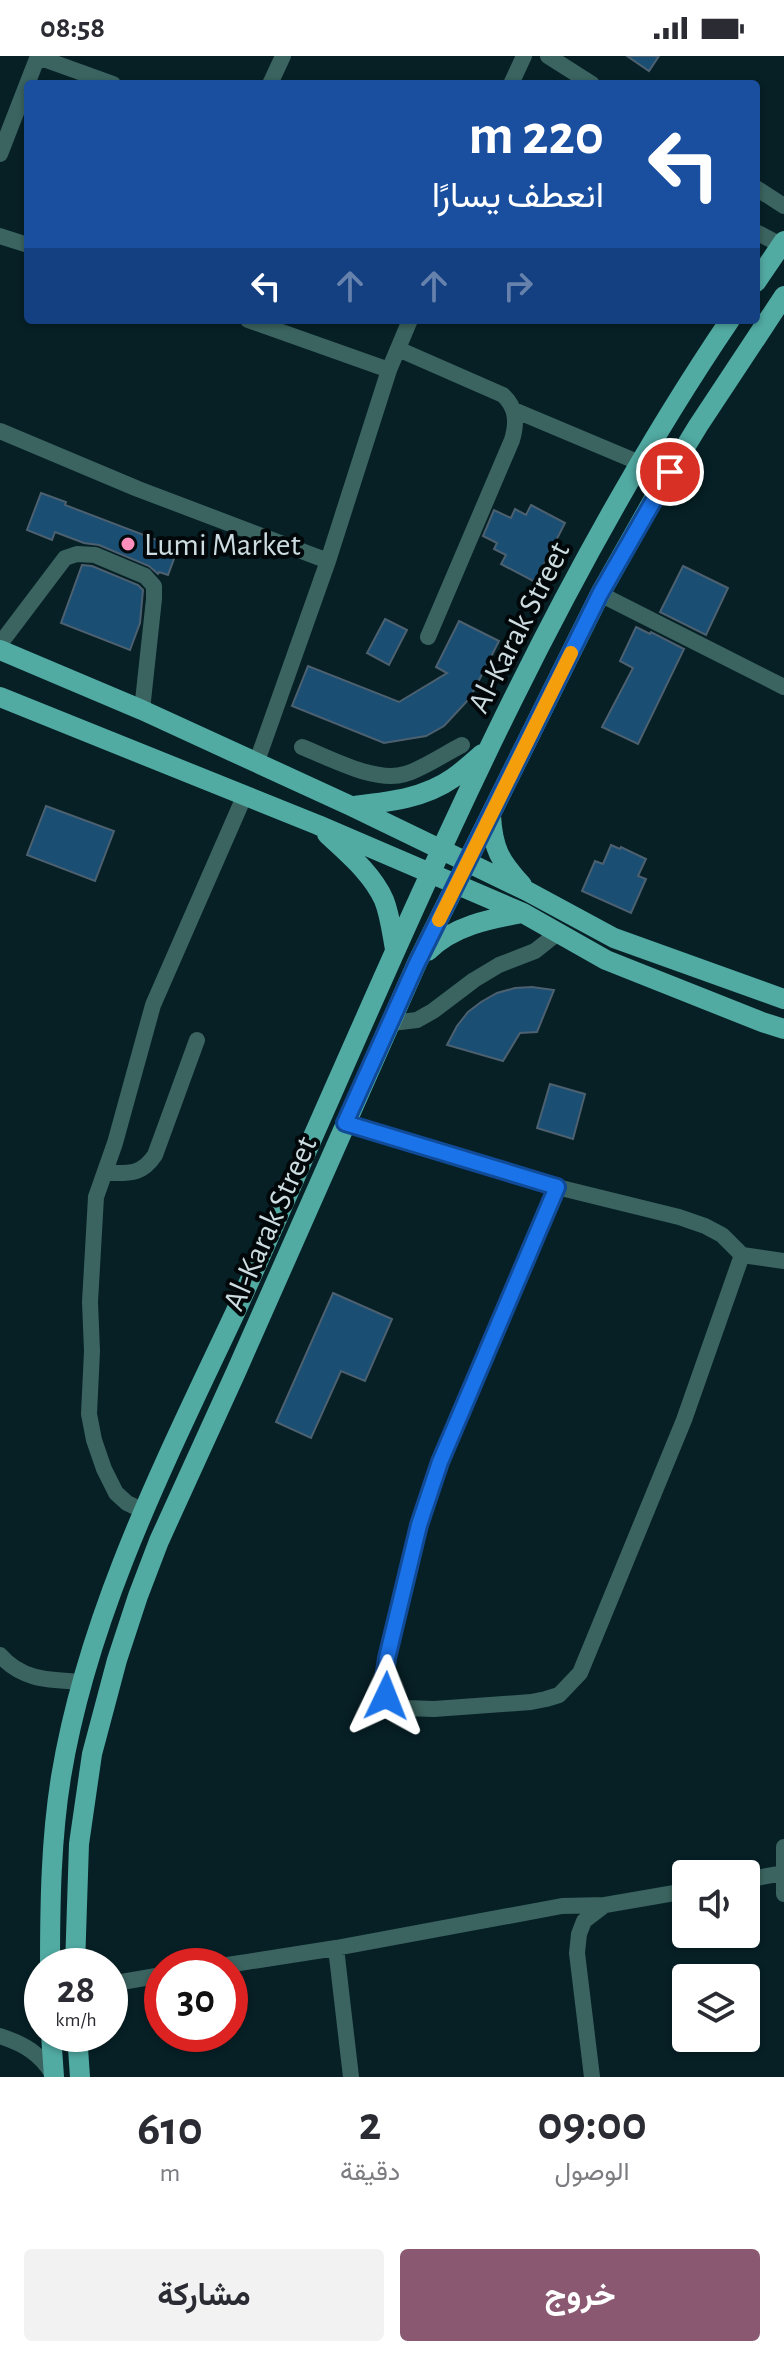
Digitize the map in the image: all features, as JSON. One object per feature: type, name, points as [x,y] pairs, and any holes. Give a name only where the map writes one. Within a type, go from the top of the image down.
[{"type":"main road","points":[[760,276],[782,243]]},
{"type":"main road","name":"Al-Karak Street","points":[[76,1948],[79,1844],[85,1795],[102,1712],[138,1596],[159,1541],[417,963],[600,594],[698,426],[784,296]]},
{"type":"main road","name":"Al-Karak Street","points":[[50,1948],[56,1820],[68,1743],[83,1682],[116,1579],[144,1511],[243,1296],[395,949],[488,749],[586,558],[640,463],[727,324]]},
{"type":"main road","points":[[0,650],[142,710],[351,806],[527,891],[614,938],[784,999]]},
{"type":"main road","points":[[0,697],[318,825],[523,913],[606,960],[784,1029]]},
{"type":"main road","points":[[351,806],[386,803],[436,788],[454,778],[488,749]]},
{"type":"main road","points":[[491,816],[492,835],[500,859],[527,891]]},
{"type":"main road","points":[[318,825],[374,884],[384,901],[395,949]]},
{"type":"main road","points":[[417,963],[431,948],[457,931],[523,913]]},
{"type":"main road","points":[[182,1423],[207,1434]]},
{"type":"main road","points":[[52,2052],[54,2076]]},
{"type":"main road","points":[[78,2052],[80,2077]]},
{"type":"street","points":[[272,80],[283,56]]},
{"type":"street","points":[[513,80],[524,56]]},
{"type":"street","points":[[548,56],[586,80]]},
{"type":"street","points":[[29,80],[38,57],[102,80]]},
{"type":"street","points":[[0,154],[24,93]]},
{"type":"street","points":[[760,191],[784,206]]},
{"type":"street","points":[[760,234],[782,243]]},
{"type":"street","points":[[0,236],[24,244]]},
{"type":"street","points":[[259,324],[389,370]]},
{"type":"street","points":[[256,764],[328,561],[389,370],[408,324]]},
{"type":"street","points":[[398,349],[503,395],[510,402],[516,419],[512,440],[428,637]]},
{"type":"street","points":[[514,410],[640,463]]},
{"type":"street","points":[[0,431],[138,489],[328,561]]},
{"type":"street","points":[[0,644],[65,558],[77,554],[95,555],[145,576],[151,581],[155,592],[142,710]]},
{"type":"street","points":[[600,594],[784,687]]},
{"type":"street","points":[[302,747],[364,772],[405,775],[462,745]]},
{"type":"street","points":[[405,775],[413,797]]},
{"type":"street","points":[[144,1511],[127,1503],[116,1493],[94,1440],[89,1414],[92,1351],[90,1302],[96,1197],[153,1005],[244,797]]},
{"type":"street","points":[[392,1023],[417,1020],[499,965],[535,951],[559,932]]},
{"type":"street","points":[[105,1173],[141,1170],[155,1155],[197,1040]]},
{"type":"street","points":[[345,1123],[557,1187],[679,1217],[722,1235],[742,1255],[784,1261]]},
{"type":"street","points":[[557,1187],[440,1462],[419,1525],[383,1686],[386,1696],[404,1708],[434,1709],[531,1702],[559,1695],[580,1673],[684,1420],[742,1255]]},
{"type":"street","points":[[0,1655],[9,1666],[28,1676],[83,1682]]},
{"type":"street","points":[[784,1847],[784,1894]]},
{"type":"street","points":[[760,1877],[783,1873]]},
{"type":"street","points":[[248,1962],[562,1906],[605,1905],[672,1893]]},
{"type":"street","points":[[592,2077],[577,1953],[584,1921],[605,1905]]},
{"type":"street","points":[[336,1948],[351,2077]]},
{"type":"street","points":[[0,2036],[31,2049],[54,2076]]},
{"type":"building","points":[[627,56],[659,56],[649,71]]},
{"type":"building","points":[[41,493],[178,548],[168,575],[158,574],[149,566],[99,545],[55,532],[52,540],[27,530]]},
{"type":"building","points":[[531,505],[565,523],[535,582],[501,564],[506,555],[494,549],[497,543],[483,536],[494,510],[511,518],[515,509],[526,515]]},
{"type":"building","points":[[82,565],[92,566],[143,590],[140,623],[130,650],[61,623]]},
{"type":"building","points":[[683,566],[728,588],[706,635],[660,612]]},
{"type":"building","points":[[385,619],[407,630],[389,665],[367,653]]},
{"type":"building","points":[[459,621],[499,641],[470,698],[444,726],[426,736],[384,743],[292,706],[308,666],[399,702],[447,673],[436,667]]},
{"type":"building","points":[[636,627],[684,649],[638,744],[602,727],[633,668],[620,661]]},
{"type":"building","points":[[46,806],[114,831],[95,881],[27,855]]},
{"type":"building","points":[[611,845],[646,859],[638,876],[646,879],[631,913],[582,891],[595,861],[603,864]]},
{"type":"building","points":[[532,987],[554,990],[537,1032],[520,1033],[503,1061],[447,1045],[468,1012],[481,1002],[497,993]]},
{"type":"building","points":[[550,1084],[585,1094],[573,1139],[537,1128]]},
{"type":"building","points":[[333,1293],[392,1319],[365,1381],[341,1371],[311,1438],[276,1422]]},
{"type":"slow traffic","points":[[439,920],[571,653]]},
{"type":"place","name":"Lumi Market","points":[[128,544]]},
{"type":"route","points":[[386,1696],[383,1686],[387,1658],[419,1525],[440,1462],[557,1187],[345,1123],[417,963],[600,594],[670,472]]}]
